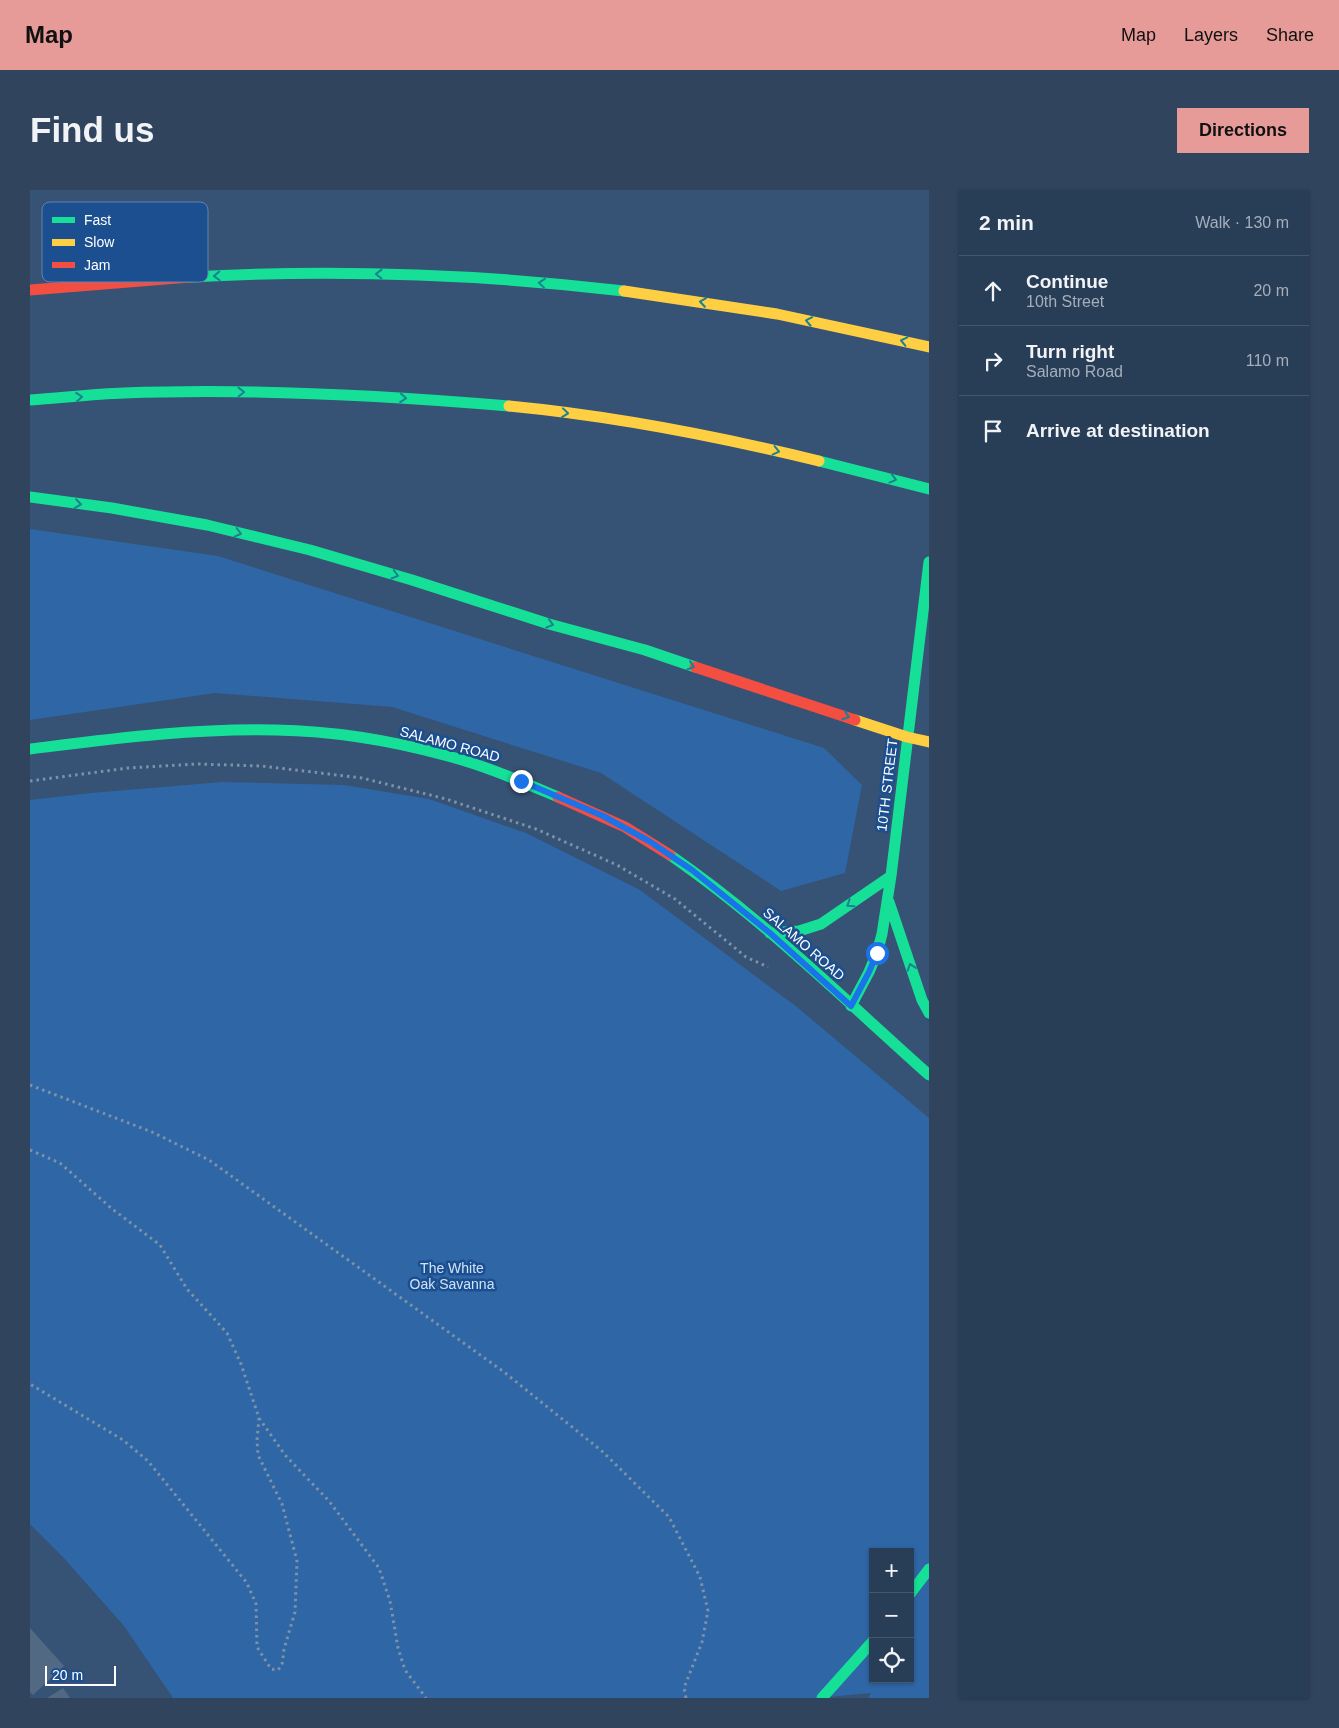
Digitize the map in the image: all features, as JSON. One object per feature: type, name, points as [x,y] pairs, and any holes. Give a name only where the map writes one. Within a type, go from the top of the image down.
[{"type":"main road","points":[[208,277],[312,273],[429,275],[635,292],[751,309],[929,346]]},
{"type":"main road","points":[[30,290],[115,282]]},
{"type":"main road","points":[[30,400],[125,393],[275,392],[396,397],[484,404],[580,414],[728,440],[929,489]]},
{"type":"main road","points":[[30,497],[112,508],[206,525],[310,550],[412,580],[549,624],[645,650],[907,737],[929,742]]},
{"type":"main road","name":"10TH STREET","points":[[851,1006],[877,953],[888,899],[929,562]]},
{"type":"main road","name":"SALAMO ROAD","points":[[30,750],[172,733],[240,730],[325,733],[424,750],[497,771],[603,816],[649,841],[692,870],[770,933],[929,1075]]},
{"type":"main road","points":[[770,933],[799,931],[820,924],[891,876]]},
{"type":"main road","points":[[888,899],[922,1000],[929,1013]]},
{"type":"main road","points":[[911,1593],[929,1569]]},
{"type":"main road","points":[[822,1698],[869,1645]]},
{"type":"path","points":[[30,781],[128,768],[206,764],[262,766],[362,778],[446,798],[536,829],[617,865],[675,899],[746,957],[773,969]]},
{"type":"path","points":[[30,1085],[152,1132],[208,1160],[504,1372],[603,1452],[669,1517],[700,1576],[708,1611],[702,1642],[684,1688],[686,1698]]},
{"type":"path","points":[[30,1150],[60,1163],[112,1208],[160,1245],[187,1289],[227,1333],[241,1364],[259,1418],[285,1455],[329,1501],[379,1568],[390,1600],[398,1648],[404,1670],[426,1698]]},
{"type":"path","points":[[30,1384],[123,1440],[148,1461],[247,1582],[256,1604],[257,1647],[271,1669],[278,1670],[282,1665],[284,1649],[295,1612],[297,1561],[282,1504],[258,1455],[259,1418]]},
{"type":"green space","points":[[30,529],[218,556],[824,748],[862,785],[845,873],[781,891],[601,773],[392,707],[215,693],[30,720]]},
{"type":"green space","name":"The White Oak Savanna","points":[[222,782],[344,785],[429,799],[526,833],[640,890],[797,1007],[929,1118],[929,1698],[868,1698],[871,1693],[818,1698],[173,1698],[124,1626],[62,1556],[30,1524],[30,800]]},
{"type":"building","points":[[30,1628],[64,1666],[33,1695],[30,1692]]},
{"type":"building","points":[[63,1688],[70,1698],[47,1698]]},
{"type":"traffic: fast","points":[[208,276],[353,273],[462,277],[624,291]]},
{"type":"traffic: fast","points":[[30,400],[112,394],[221,391],[317,393],[509,406]]},
{"type":"traffic: fast","points":[[819,461],[929,489]]},
{"type":"traffic: fast","points":[[30,497],[112,508],[207,525],[310,550],[412,580],[549,624],[645,650],[695,667]]},
{"type":"traffic: fast","points":[[851,1006],[869,972],[882,934],[891,876],[929,562]]},
{"type":"traffic: fast","points":[[30,749],[183,732],[245,730],[318,732],[402,745],[459,759],[488,768],[558,797]]},
{"type":"traffic: fast","points":[[670,855],[771,933],[929,1075]]},
{"type":"traffic: fast","points":[[770,933],[799,931],[821,924],[891,876]]},
{"type":"traffic: fast","points":[[889,902],[922,1000],[929,1013]]},
{"type":"traffic: fast","points":[[911,1593],[929,1569]]},
{"type":"traffic: fast","points":[[822,1698],[869,1645]]},
{"type":"traffic: slow","points":[[624,291],[777,314],[929,347]]},
{"type":"traffic: slow","points":[[509,406],[626,421],[742,443],[819,461]]},
{"type":"traffic: slow","points":[[855,720],[929,742]]},
{"type":"traffic: jam","points":[[30,290],[128,282]]},
{"type":"traffic: jam","points":[[695,667],[855,720]]},
{"type":"traffic: jam","points":[[558,797],[625,827],[670,855]]},
{"type":"route","points":[[521,781],[603,816],[649,841],[692,870],[770,933],[851,1006],[877,953]]}]
